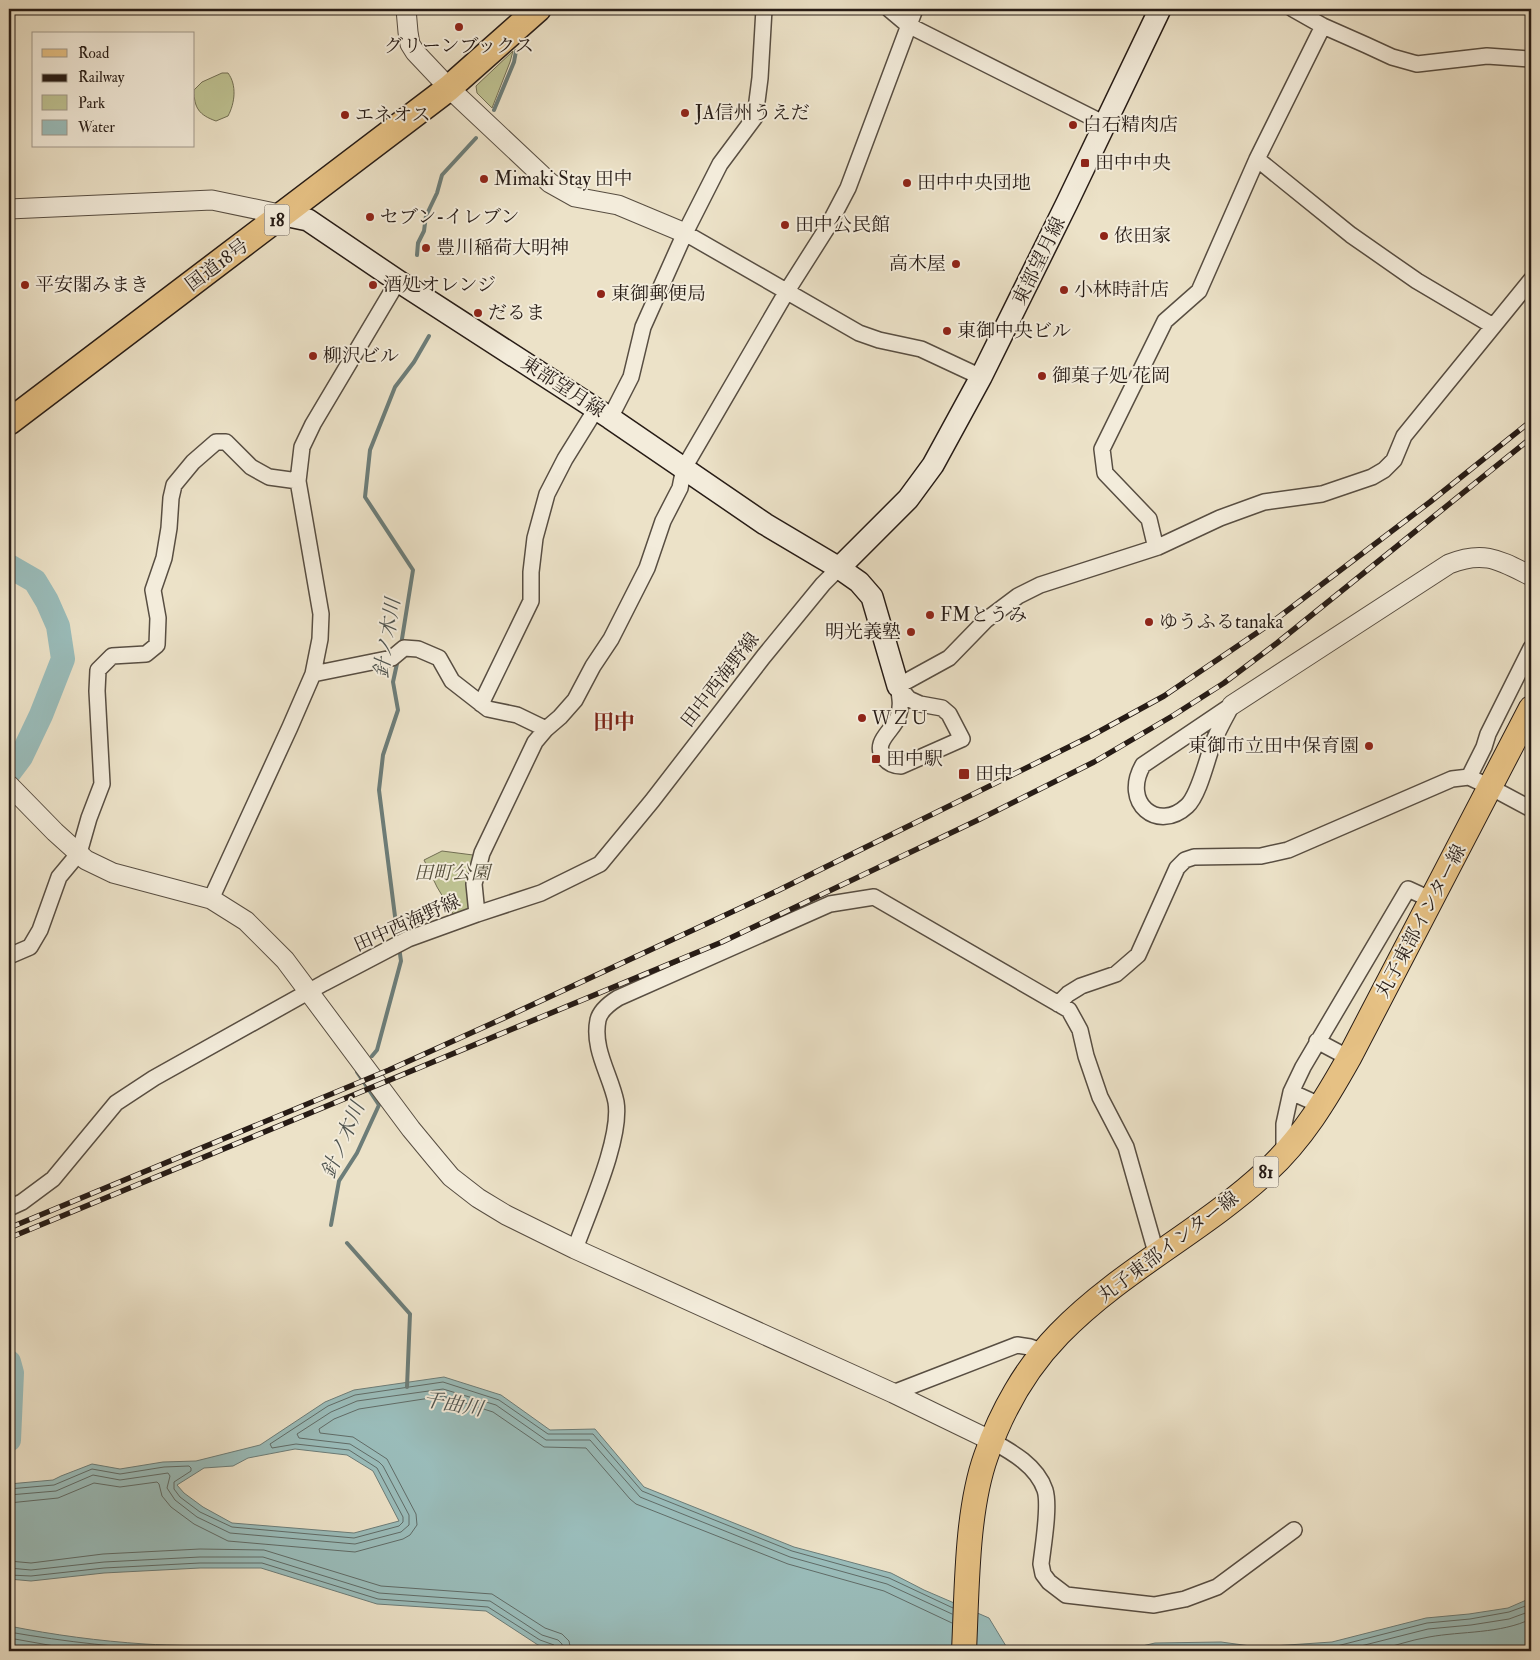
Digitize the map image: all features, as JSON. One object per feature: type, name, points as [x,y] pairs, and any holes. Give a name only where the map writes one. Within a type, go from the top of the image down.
[{"type":"highway","name":"国道18号","points":[[9,422],[284,215],[448,88],[538,9]]},
{"type":"main road","name":"東部望月線","points":[[839,568],[908,499],[933,465],[981,377],[1160,9]]},
{"type":"main road","name":"東部望月線","points":[[284,215],[308,220],[398,281],[603,414],[765,524],[860,582],[872,597],[898,686]]},
{"type":"main road","name":"丸子東部インター線","points":[[964,1651],[976,1497],[985,1458],[1019,1385],[1058,1335],[1098,1299],[1254,1183],[1299,1138],[1322,1106],[1349,1058],[1531,708]]},
{"type":"street","points":[[406,9],[410,44],[415,52],[448,88],[550,183],[575,197],[618,205],[685,232],[859,332],[879,340],[922,349],[981,377]]},
{"type":"street","points":[[481,704],[531,601],[531,572],[535,538],[547,494],[565,459],[631,377],[643,327],[685,232],[720,164],[754,117],[760,78],[764,9]]},
{"type":"street","points":[[889,9],[908,25],[1105,124]]},
{"type":"street","points":[[477,914],[474,884],[482,853],[535,742],[575,700],[593,666],[611,639],[647,568],[663,521],[680,488],[684,468],[787,291],[827,228],[848,188],[915,9]]},
{"type":"street","points":[[1293,9],[1320,19],[1392,57],[1417,64],[1487,56],[1531,58]]},
{"type":"street","points":[[1158,547],[1154,540],[1149,518],[1105,473],[1102,449],[1165,321],[1199,291],[1320,19]]},
{"type":"street","points":[[1257,159],[1351,235],[1417,281],[1493,326]]},
{"type":"street","points":[[9,209],[212,200],[284,215]]},
{"type":"street","points":[[898,686],[949,658],[986,620],[1018,596],[1040,585],[1158,547],[1220,518],[1264,502],[1322,494],[1372,477],[1384,470],[1394,460],[1404,436],[1531,280]]},
{"type":"street","points":[[211,899],[313,674],[320,639],[321,614],[298,481],[302,448],[313,424],[398,281]]},
{"type":"street","points":[[9,956],[30,947],[40,930],[59,877],[79,853],[88,818],[102,784],[97,690],[98,670],[112,656],[146,654],[157,645],[158,618],[153,590],[164,558],[174,485],[193,462],[216,442],[226,442],[251,467],[269,477],[298,481]]},
{"type":"street","points":[[1232,705],[1215,738],[1199,783],[1188,806],[1180,812],[1167,816],[1150,814],[1139,803],[1136,792],[1136,776],[1143,765],[1232,705],[1449,564],[1463,558],[1483,556],[1531,576]]},
{"type":"street","name":"田中西海野線","points":[[9,1208],[22,1202],[53,1179],[116,1103],[154,1078],[408,939],[541,893],[600,864],[652,801],[764,656],[823,584],[839,568]]},
{"type":"street","points":[[313,674],[392,658],[404,648],[418,649],[438,658],[452,681],[488,709],[517,715],[546,729]]},
{"type":"street","points":[[1469,777],[1484,747],[1488,734],[1531,648]]},
{"type":"street","points":[[898,686],[909,699],[920,704],[942,708],[949,714],[962,739],[902,766],[894,766],[885,759],[881,751],[881,742],[898,718],[901,705],[898,686]]},
{"type":"street","points":[[1201,726],[1210,727],[1215,738]]},
{"type":"street","points":[[1058,1004],[1068,994],[1081,986],[1116,974],[1138,955],[1165,892],[1177,868],[1184,860],[1194,857],[1262,856],[1288,850],[1452,779],[1469,777],[1531,809]]},
{"type":"street","points":[[10,787],[86,860],[113,873],[211,899],[246,921],[285,960],[411,1129],[451,1177],[478,1198],[506,1215],[575,1248],[893,1393],[992,1441],[1024,1462],[1034,1472],[1045,1491],[1043,1574],[1049,1582],[1066,1595],[1154,1604],[1185,1599],[1217,1587],[1294,1530]]},
{"type":"street","points":[[1284,1154],[1284,1124],[1291,1092],[1317,1041],[1408,889],[1432,900]]},
{"type":"street","points":[[575,1248],[614,1138],[616,1103],[602,1060],[598,1035],[598,1019],[607,1006],[618,998],[830,904],[874,897],[1069,1010],[1080,1030],[1086,1056],[1100,1097],[1126,1147],[1157,1256]]},
{"type":"street","points":[[1317,1041],[1349,1058]]},
{"type":"street","points":[[1291,1092],[1322,1106]]},
{"type":"street","points":[[893,1393],[1017,1345],[1043,1352]]},
{"type":"green space","points":[[513,51],[492,108],[477,93],[476,86]]},
{"type":"green space","points":[[222,73],[228,73],[234,88],[232,105],[228,116],[216,121],[205,116],[199,110],[195,102],[195,89],[202,82]]},
{"type":"green space","name":"田町公園","points":[[442,851],[473,855],[477,864],[473,911],[455,917],[437,887],[424,860]]},
{"type":"water","name":"千曲川","points":[[444,1377],[501,1395],[550,1430],[595,1429],[644,1487],[794,1547],[891,1573],[924,1590],[989,1618],[1009,1651],[560,1651],[538,1645],[486,1611],[377,1604],[261,1568],[200,1568],[104,1573],[31,1581],[9,1579],[9,1484],[53,1480],[92,1464],[120,1469],[163,1462],[196,1461],[260,1445],[325,1402],[354,1390]],"holes":[[[295,1449],[347,1455],[373,1471],[399,1521],[354,1533],[232,1523],[203,1507],[184,1493],[177,1485],[204,1468],[233,1466],[248,1458]]]},
{"type":"water","points":[[1531,1598],[1531,1651],[1121,1651],[1155,1643],[1221,1642],[1258,1647],[1332,1642],[1426,1618],[1508,1608]]},
{"type":"water","points":[[9,1626],[94,1639],[145,1644],[198,1646],[229,1651],[9,1651]]},
{"type":"waterway","name":"針ノ木川","points":[[494,110],[514,62],[516,51]]},
{"type":"waterway","name":"針ノ木川","points":[[417,255],[418,243],[424,231],[426,216],[437,193],[442,175],[476,138]]},
{"type":"waterway","name":"針ノ木川","points":[[401,645],[413,570],[365,497],[370,450],[395,387],[414,362],[429,336]]},
{"type":"waterway","points":[[9,566],[35,581],[47,601],[58,626],[63,659],[41,715],[21,757],[9,773]]},
{"type":"waterway","name":"針ノ木川","points":[[398,659],[393,682],[398,710],[383,755],[379,790],[398,940]]},
{"type":"waterway","name":"針ノ木川","points":[[372,1056],[377,1050],[401,961],[399,947]]},
{"type":"waterway","name":"針ノ木川","points":[[331,1225],[339,1181],[357,1153],[379,1105],[357,1072]]},
{"type":"waterway","name":"針ノ木川","points":[[347,1243],[410,1314],[407,1387]]},
{"type":"waterway","points":[[9,1362],[12,1373],[9,1440]]},
{"type":"railway","points":[[9,1228],[389,1070],[504,1018],[779,890],[1091,736],[1164,696],[1267,626],[1430,502],[1531,421]]},
{"type":"railway","points":[[9,1238],[722,942],[980,819],[1094,762],[1224,683],[1277,643],[1531,438]]},
{"type":"place","name":"グリーンブックス","points":[[459,27]]},
{"type":"place","name":"JA信州うえだ","points":[[685,113]]},
{"type":"place","name":"エネオス","points":[[345,115]]},
{"type":"place","name":"白石精肉店","points":[[1073,125]]},
{"type":"place","name":"田中中央","points":[[1085,163]]},
{"type":"place","name":"Mimaki Stay 田中","points":[[484,179]]},
{"type":"place","name":"田中中央団地","points":[[907,183]]},
{"type":"place","name":"セブン-イレブン","points":[[370,217]]},
{"type":"place","name":"田中公民館","points":[[785,225]]},
{"type":"place","name":"依田家","points":[[1104,236]]},
{"type":"place","name":"豊川稲荷大明神","points":[[426,248]]},
{"type":"place","name":"高木屋","points":[[956,264]]},
{"type":"place","name":"平安閣みまき","points":[[25,285]]},
{"type":"place","name":"酒処オレンジ","points":[[373,285]]},
{"type":"place","name":"小林時計店","points":[[1064,290]]},
{"type":"place","name":"東御郵便局","points":[[601,294]]},
{"type":"place","name":"だるま","points":[[478,313]]},
{"type":"place","name":"東御中央ビル","points":[[947,331]]},
{"type":"place","name":"柳沢ビル","points":[[313,356]]},
{"type":"place","name":"御菓子処 花岡","points":[[1042,376]]},
{"type":"place","name":"FMとうみ","points":[[930,615]]},
{"type":"place","name":"ゆうふるtanaka","points":[[1149,622]]},
{"type":"place","name":"明光義塾","points":[[911,632]]},
{"type":"place","name":"ＷＺＵ","points":[[862,718]]},
{"type":"place","name":"東御市立田中保育園","points":[[1369,746]]},
{"type":"place","name":"田中駅","points":[[876,759]]},
{"type":"place","name":"田中","points":[[964,774]]},
{"type":"district","name":"田中","points":[[614,722]]}]
